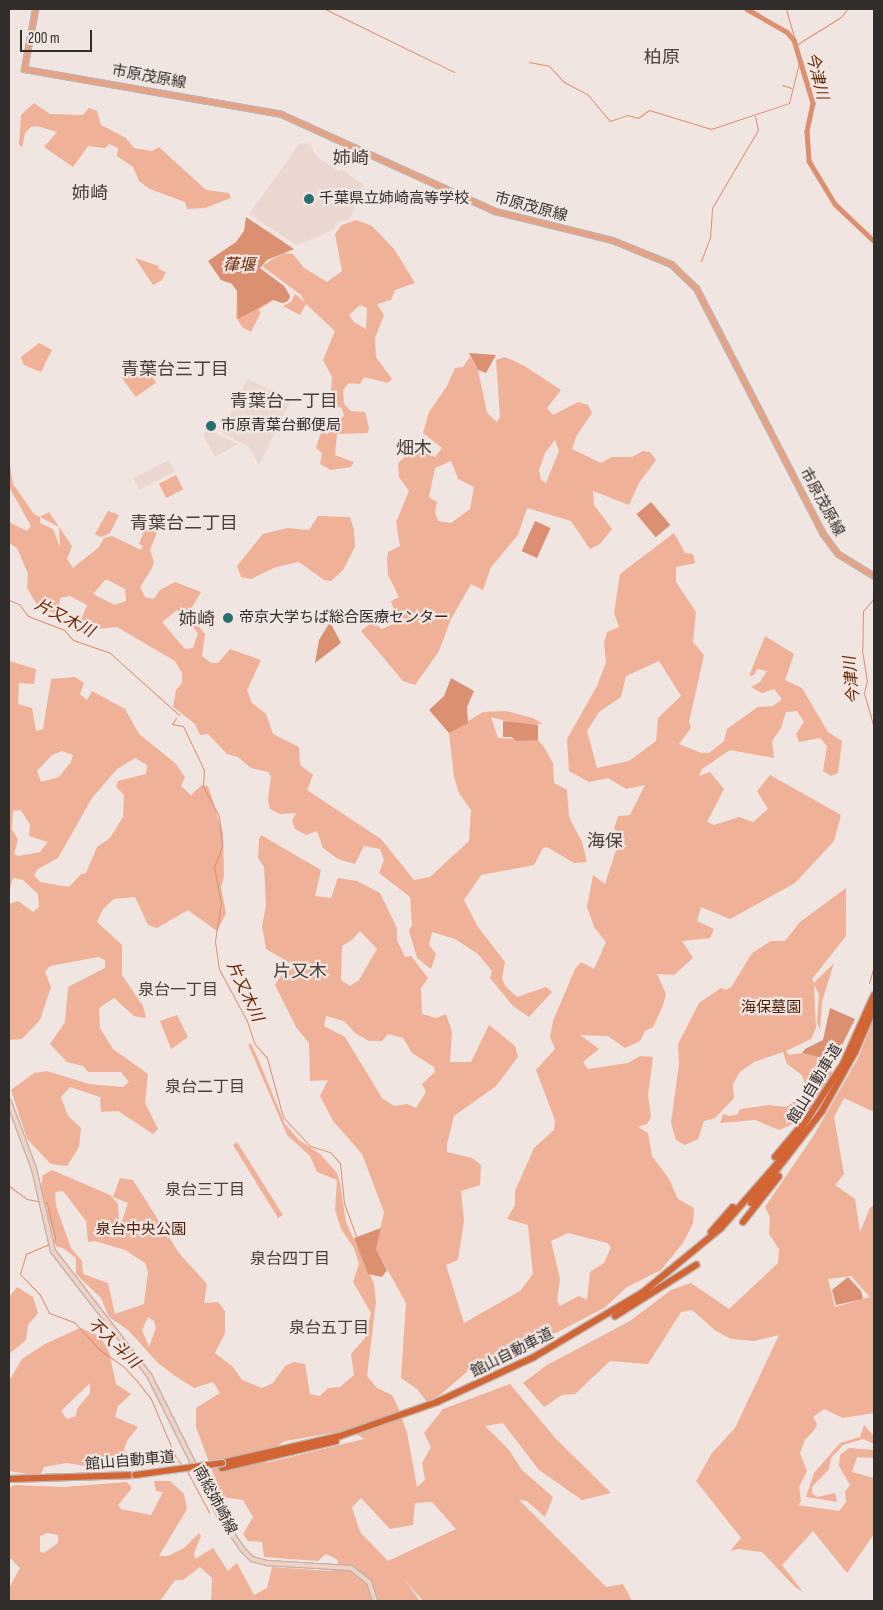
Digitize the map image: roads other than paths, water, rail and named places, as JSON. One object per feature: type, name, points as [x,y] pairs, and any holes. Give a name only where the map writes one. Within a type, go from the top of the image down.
[{"type":"highway","name":"館山自動車道","points":[[222,1465],[340,1436],[470,1388],[578,1334],[671,1272],[750,1198],[818,1107],[848,1054],[874,995]]},
{"type":"highway","name":"館山自動車道","points":[[9,1483],[135,1477],[222,1465],[304,1450],[421,1413],[512,1373],[614,1316],[664,1282],[719,1236],[758,1195],[802,1139],[846,1069],[874,1008]]},
{"type":"highway","points":[[775,1157],[818,1107]]},
{"type":"highway","points":[[743,1222],[772,1186],[802,1139]]},
{"type":"highway","points":[[671,1272],[732,1207]]},
{"type":"highway","points":[[614,1316],[696,1265]]},
{"type":"highway","name":"館山自動車道","points":[[9,1479],[135,1477]]},
{"type":"main road","name":"市原茂原線","points":[[35,9],[24,69],[281,114],[495,211],[612,240],[671,264],[696,288],[826,538],[838,554],[874,576]]},
{"type":"main road","name":"南総姉崎線","points":[[9,1102],[34,1169],[53,1251],[150,1375],[219,1515],[242,1550],[252,1559],[267,1563],[351,1568],[370,1582],[375,1601]]},
{"type":"water","name":"葎堰","points":[[246,217],[294,249],[267,260],[260,268],[284,286],[290,296],[288,301],[283,303],[273,300],[238,319],[237,291],[232,284],[221,280],[208,261],[236,242],[244,231]]},
{"type":"water","points":[[469,353],[496,355],[486,373],[478,370]]},
{"type":"water","points":[[651,502],[670,525],[656,537],[636,514]]},
{"type":"water","points":[[535,521],[551,528],[537,558],[522,551]]},
{"type":"water","points":[[330,622],[341,643],[315,663],[319,640]]},
{"type":"water","points":[[451,678],[474,691],[467,707],[468,723],[449,733],[429,710],[444,696]]},
{"type":"water","points":[[503,721],[538,725],[538,740],[517,741],[511,737],[503,737]]},
{"type":"water","points":[[830,1008],[855,1019],[833,1061],[802,1053],[805,1049],[823,1040]]},
{"type":"water","points":[[381,1228],[376,1249],[387,1270],[382,1277],[368,1274],[354,1238]]},
{"type":"water","points":[[848,1277],[861,1291],[863,1299],[836,1305],[832,1290]]},
{"type":"waterway","points":[[325,9],[454,72]]},
{"type":"waterway","name":"今津川","points":[[747,9],[787,32],[794,40],[813,103],[807,131],[809,161],[835,204],[874,241]]},
{"type":"waterway","points":[[786,9],[796,44]]},
{"type":"waterway","points":[[796,45],[841,17],[847,9]]},
{"type":"waterway","points":[[529,62],[549,66],[564,82],[588,95],[610,121],[627,115],[638,118],[649,110],[711,129],[789,103],[800,59]]},
{"type":"waterway","points":[[782,85],[792,88]]},
{"type":"waterway","points":[[701,261],[710,238],[712,208],[758,130],[755,116]]},
{"type":"waterway","name":"今津川","points":[[874,566],[874,574]]},
{"type":"waterway","name":"今津川","points":[[874,598],[863,611],[862,650],[867,680],[864,693],[874,728],[874,794]]},
{"type":"waterway","name":"片又木川","points":[[9,600],[19,604],[28,616],[64,630],[73,640],[110,653],[179,715]]},
{"type":"waterway","name":"片又木川","points":[[176,718],[172,724],[183,726],[204,770],[203,786],[219,816],[222,847],[214,867],[221,903],[215,941],[219,969],[247,1021],[254,1043],[267,1058],[283,1117],[310,1146],[330,1152],[340,1163],[344,1203],[356,1236]]},
{"type":"waterway","name":"今津川","points":[[869,983],[874,966]]},
{"type":"waterway","name":"不入斗川","points":[[9,1186],[27,1199],[47,1203],[55,1238],[54,1242],[26,1254],[20,1274],[40,1295],[49,1313],[74,1322],[100,1350],[123,1366],[137,1381],[151,1399],[176,1458],[183,1466]]},
{"type":"waterway","name":"不入斗川","points":[[187,1471],[209,1512]]},
{"type":"place","name":"千葉県立姉崎高等学校","points":[[309,199]]},
{"type":"place","name":"市原青葉台郵便局","points":[[211,426]]},
{"type":"place","name":"帝京大学ちば総合医療センター","points":[[228,618]]},
{"type":"district","name":"柏原","points":[[662,58]]},
{"type":"district","name":"姉崎","points":[[351,159]]},
{"type":"district","name":"姉崎","points":[[90,194]]},
{"type":"district","name":"青葉台三丁目","points":[[175,370]]},
{"type":"district","name":"青葉台一丁目","points":[[284,402]]},
{"type":"district","name":"畑木","points":[[414,449]]},
{"type":"district","name":"青葉台二丁目","points":[[184,524]]},
{"type":"district","name":"姉崎","points":[[197,620]]},
{"type":"district","name":"海保","points":[[605,842]]},
{"type":"district","name":"片又木","points":[[300,972]]},
{"type":"district","name":"泉台一丁目","points":[[178,991]]},
{"type":"district","name":"泉台二丁目","points":[[205,1088]]},
{"type":"district","name":"泉台三丁目","points":[[205,1191]]},
{"type":"district","name":"泉台四丁目","points":[[290,1260]]},
{"type":"district","name":"泉台五丁目","points":[[329,1329]]},
{"type":"park label","name":"海保墓園","points":[[771,1008]]},
{"type":"park label","name":"泉台中央公園","points":[[141,1230]]}]
